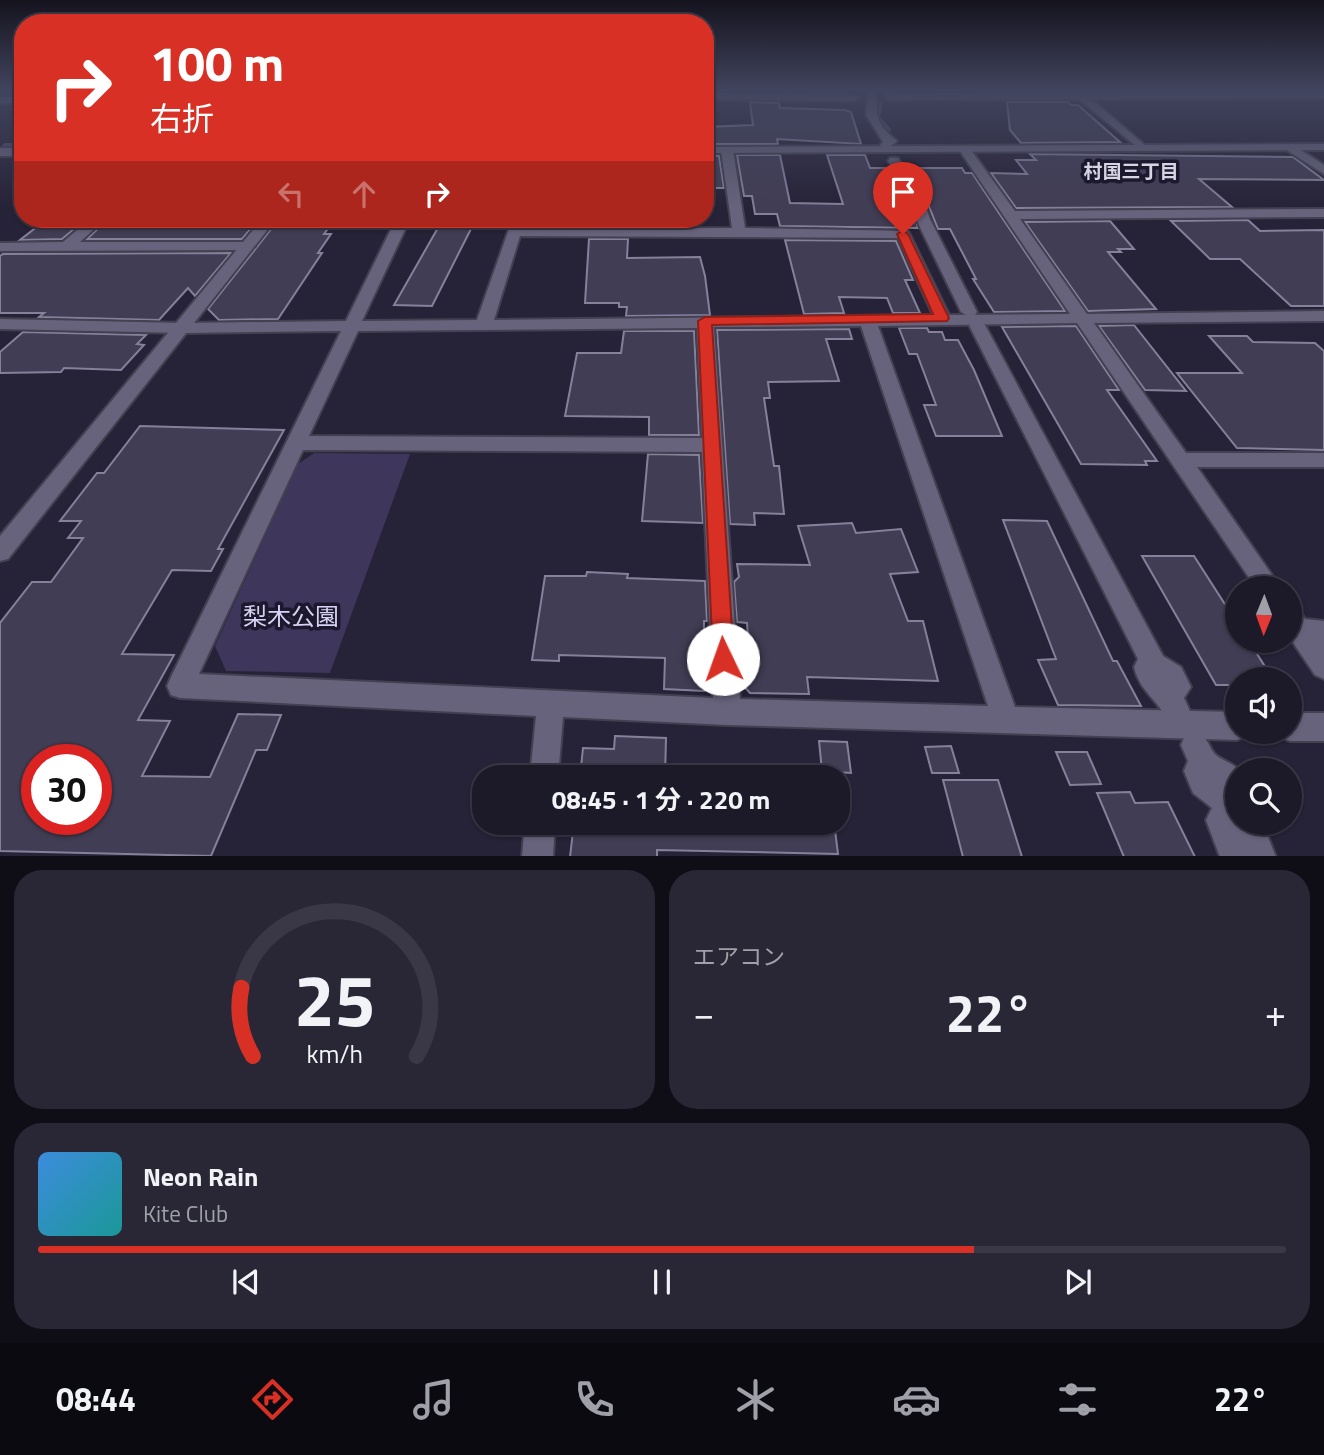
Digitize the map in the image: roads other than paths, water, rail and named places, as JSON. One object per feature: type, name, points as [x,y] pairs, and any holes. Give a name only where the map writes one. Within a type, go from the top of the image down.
[{"type":"street","points":[[878,129],[916,195],[923,219],[973,318],[1154,664],[1164,668],[1177,680],[1178,687],[1172,702]]},
{"type":"street","points":[[1120,129],[1142,148]]},
{"type":"street","points":[[1289,147],[1324,170]]},
{"type":"street","points":[[714,150],[1324,147]]},
{"type":"street","points":[[964,148],[1261,576]]},
{"type":"street","points":[[727,150],[739,232]]},
{"type":"street","points":[[1009,215],[1324,213]]},
{"type":"street","points":[[66,247],[88,228]]},
{"type":"street","points":[[0,552],[184,328],[262,228]]},
{"type":"street","points":[[398,228],[180,686],[727,712],[1225,726]]},
{"type":"street","points":[[484,324],[515,228]]},
{"type":"street","points":[[590,228],[903,234],[942,318]]},
{"type":"street","points":[[0,247],[248,246]]},
{"type":"street","points":[[0,324],[184,328],[1324,316]]},
{"type":"street","points":[[867,319],[1007,721]]},
{"type":"street","points":[[705,321],[727,712]]},
{"type":"street","points":[[294,443],[710,445]]},
{"type":"street","points":[[1179,460],[1324,460]]},
{"type":"street","points":[[1302,626],[1324,632]]},
{"type":"street","points":[[1302,635],[1324,667]]},
{"type":"street","points":[[545,765],[551,705]]},
{"type":"street","points":[[1302,727],[1324,727]]},
{"type":"street","points":[[1200,756],[1200,781],[1225,804]]},
{"type":"street","points":[[1225,817],[1221,820],[1225,834]]},
{"type":"street","points":[[537,856],[539,835]]},
{"type":"street","points":[[1226,835],[1236,856]]},
{"type":"street","points":[[1248,835],[1261,856]]},
{"type":"waterway","points":[[5,145],[14,145]]},
{"type":"waterway","points":[[888,168],[900,181]]},
{"type":"waterway","points":[[902,184],[913,208]]},
{"type":"district","name":"村国三丁目","points":[[1131,170]]},
{"type":"park label","name":"梨木公園","points":[[291,616]]}]
